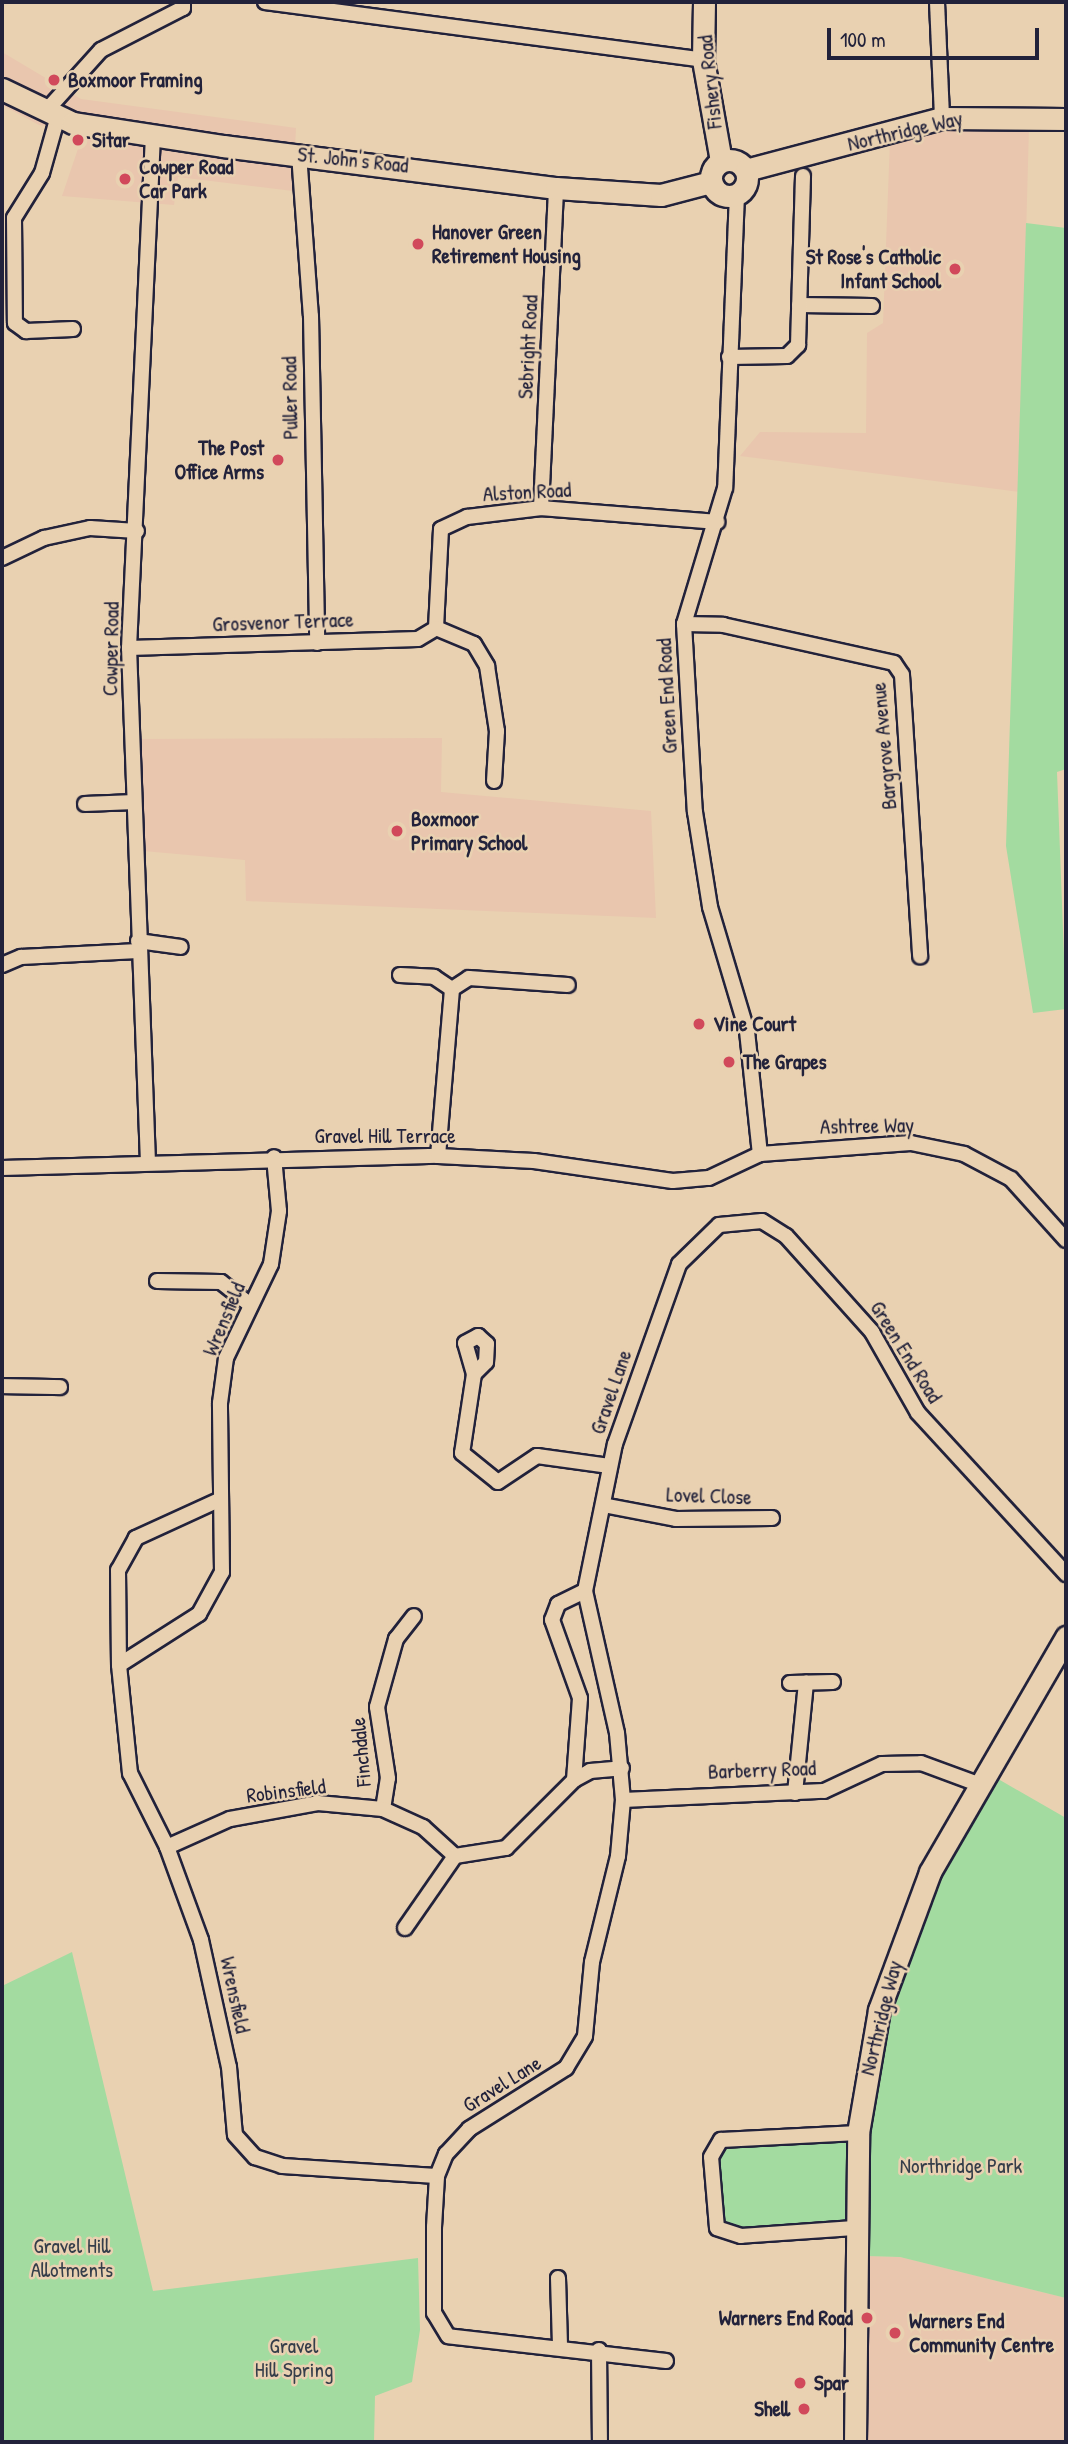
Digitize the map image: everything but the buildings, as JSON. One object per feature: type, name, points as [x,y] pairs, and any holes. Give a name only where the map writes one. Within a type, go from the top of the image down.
[{"type":"street","points":[[73,329],[26,331],[15,323],[14,218],[42,173],[52,113],[101,50],[183,8],[183,2]]},
{"type":"street","points":[[265,2],[703,60]]},
{"type":"street","name":"Fishery Road","points":[[704,2],[703,60],[721,161]]},
{"type":"street","points":[[937,2],[942,118]]},
{"type":"street","name":"St. John's Road","points":[[2,89],[52,113],[153,136],[556,188],[661,195],[711,182]]},
{"type":"street","name":"Northridge Way","points":[[746,170],[942,118],[994,114],[1066,119]]},
{"type":"street","name":"Cowper Road","points":[[148,1163],[129,648],[137,531],[153,136]]},
{"type":"street","name":"Puller Road","points":[[299,154],[311,316],[317,643]]},
{"type":"street","points":[[721,161],[738,162],[746,170],[747,181],[737,194],[721,194],[711,182],[721,161]]},
{"type":"street","points":[[729,357],[787,356],[798,345],[803,176]]},
{"type":"street","name":"Sebright Road","points":[[541,508],[556,188]]},
{"type":"street","name":"Green End Road","points":[[737,194],[725,488],[717,522],[684,624],[695,812],[710,907],[747,1031],[760,1154]]},
{"type":"street","points":[[799,305],[873,306]]},
{"type":"street","name":"Alston Road","points":[[436,628],[441,529],[467,517],[541,508],[717,522]]},
{"type":"street","points":[[2,558],[78,530],[137,531]]},
{"type":"street","name":"Bargrove Avenue","points":[[684,624],[723,625],[894,663],[902,675],[920,956]]},
{"type":"street","points":[[436,628],[474,644],[487,666],[497,731],[494,781]]},
{"type":"street","name":"Grosvenor Terrace","points":[[129,648],[418,639],[436,628]]},
{"type":"street","points":[[85,804],[134,802]]},
{"type":"street","points":[[2,965],[21,957],[138,946],[180,947]]},
{"type":"street","points":[[400,975],[435,977],[452,989]]},
{"type":"street","points":[[452,989],[469,978],[568,985]]},
{"type":"street","points":[[438,1156],[452,989]]},
{"type":"street","name":"Ashtree Way","points":[[760,1154],[911,1143],[964,1154],[1011,1179],[1066,1240]]},
{"type":"street","name":"Gravel Hill Terrace","points":[[2,1167],[274,1157],[438,1156],[534,1161],[673,1181],[709,1178],[760,1154]]},
{"type":"street","name":"Wrensfield","points":[[118,1665],[200,1614],[222,1572],[221,1499],[226,1358],[271,1264],[279,1211],[274,1157]]},
{"type":"street","name":"Green End Road","points":[[719,1225],[762,1221],[838,1287],[873,1332],[918,1413],[1066,1574]]},
{"type":"street","name":"Gravel Lane","points":[[666,2361],[560,2345],[458,2339],[438,2327],[437,2176],[446,2154],[469,2129],[566,2068],[585,2036],[592,1962],[618,1856],[623,1800],[622,1769],[585,1591],[610,1466],[679,1264],[719,1225]]},
{"type":"street","points":[[157,1281],[221,1282],[250,1305]]},
{"type":"street","points":[[474,1374],[462,1453],[498,1482],[537,1456],[610,1466]]},
{"type":"street","points":[[2,1386],[60,1387]]},
{"type":"street","name":"Wrensfield","points":[[221,1499],[136,1538],[118,1570],[118,1665],[130,1773],[167,1847],[201,1940],[229,2067],[235,2135],[255,2157],[282,2166],[437,2176]]},
{"type":"street","name":"Lovel Close","points":[[603,1505],[676,1520],[772,1518]]},
{"type":"street","points":[[574,1780],[580,1698],[552,1620],[558,1604],[585,1591]]},
{"type":"street","name":"Finchdale","points":[[383,1809],[388,1778],[377,1707],[396,1639],[414,1616]]},
{"type":"street","name":"Northridge Way","points":[[855,2442],[854,2228],[858,2133],[879,2010],[897,1952],[978,1784],[1066,1637]]},
{"type":"street","points":[[790,1683],[833,1682]]},
{"type":"street","points":[[795,1793],[806,1684]]},
{"type":"street","name":"Barberry Road","points":[[623,1800],[824,1791],[882,1764],[921,1763],[978,1784]]},
{"type":"street","points":[[405,1928],[455,1856],[506,1848],[574,1780],[590,1771],[622,1769]]},
{"type":"street","name":"Robinsfield","points":[[167,1847],[230,1819],[318,1803],[383,1809],[423,1827],[455,1856]]},
{"type":"street","points":[[854,2228],[741,2236],[717,2228],[711,2157],[721,2140],[858,2133]]},
{"type":"street","points":[[558,2278],[560,2345]]},
{"type":"street","points":[[599,2350],[600,2442]]},
{"type":"shaded area","points":[[2,52],[81,99],[296,128],[293,191],[178,177],[174,205],[62,196],[84,131],[39,125],[2,105]]},
{"type":"shaded area","name":"St Rose's Catholic Infant School","points":[[969,126],[1029,127],[1019,492],[740,456],[760,432],[866,433],[867,333],[883,323],[890,140]]},
{"type":"shaded area","name":"Boxmoor Primary School","points":[[442,738],[441,792],[651,811],[656,918],[246,901],[245,860],[143,851],[138,739]]},
{"type":"shaded area","points":[[866,2256],[900,2257],[1066,2298],[1066,2442],[865,2442]]},
{"type":"green space","points":[[1026,223],[1066,228],[1066,769],[1057,772],[1066,1009],[1033,1013],[1006,846]]},
{"type":"green space","name":"Northridge Park","points":[[986,1772],[1066,1818],[1066,2298],[900,2257],[866,2256],[854,2228],[741,2236],[717,2228],[711,2157],[721,2140],[858,2133],[879,2010]]},
{"type":"green space","points":[[72,1952],[153,2291],[418,2258],[420,2330],[412,2382],[375,2396],[374,2442],[2,2442],[2,1986]]},
{"type":"place","name":"Boxmoor Framing","points":[[54,80]]},
{"type":"place","name":"Sitar","points":[[78,140]]},
{"type":"place","name":"Cowper Road Car Park","points":[[125,179]]},
{"type":"place","name":"Hanover Green Retirement Housing","points":[[418,244]]},
{"type":"place","name":"St Rose's Catholic Infant School","points":[[955,269]]},
{"type":"place","name":"The Post Office Arms","points":[[278,460]]},
{"type":"place","name":"Boxmoor Primary School","points":[[397,831]]},
{"type":"place","name":"Vine Court","points":[[699,1024]]},
{"type":"place","name":"The Grapes","points":[[729,1062]]},
{"type":"place","name":"Warners End Road","points":[[867,2318]]},
{"type":"place","name":"Warners End Community Centre","points":[[895,2333]]},
{"type":"place","name":"Spar","points":[[800,2383]]},
{"type":"place","name":"Shell","points":[[804,2409]]},
{"type":"park label","name":"Gravel Hill Allotments","points":[[72,2258]]},
{"type":"park label","name":"Gravel Hill Spring","points":[[294,2358]]}]
